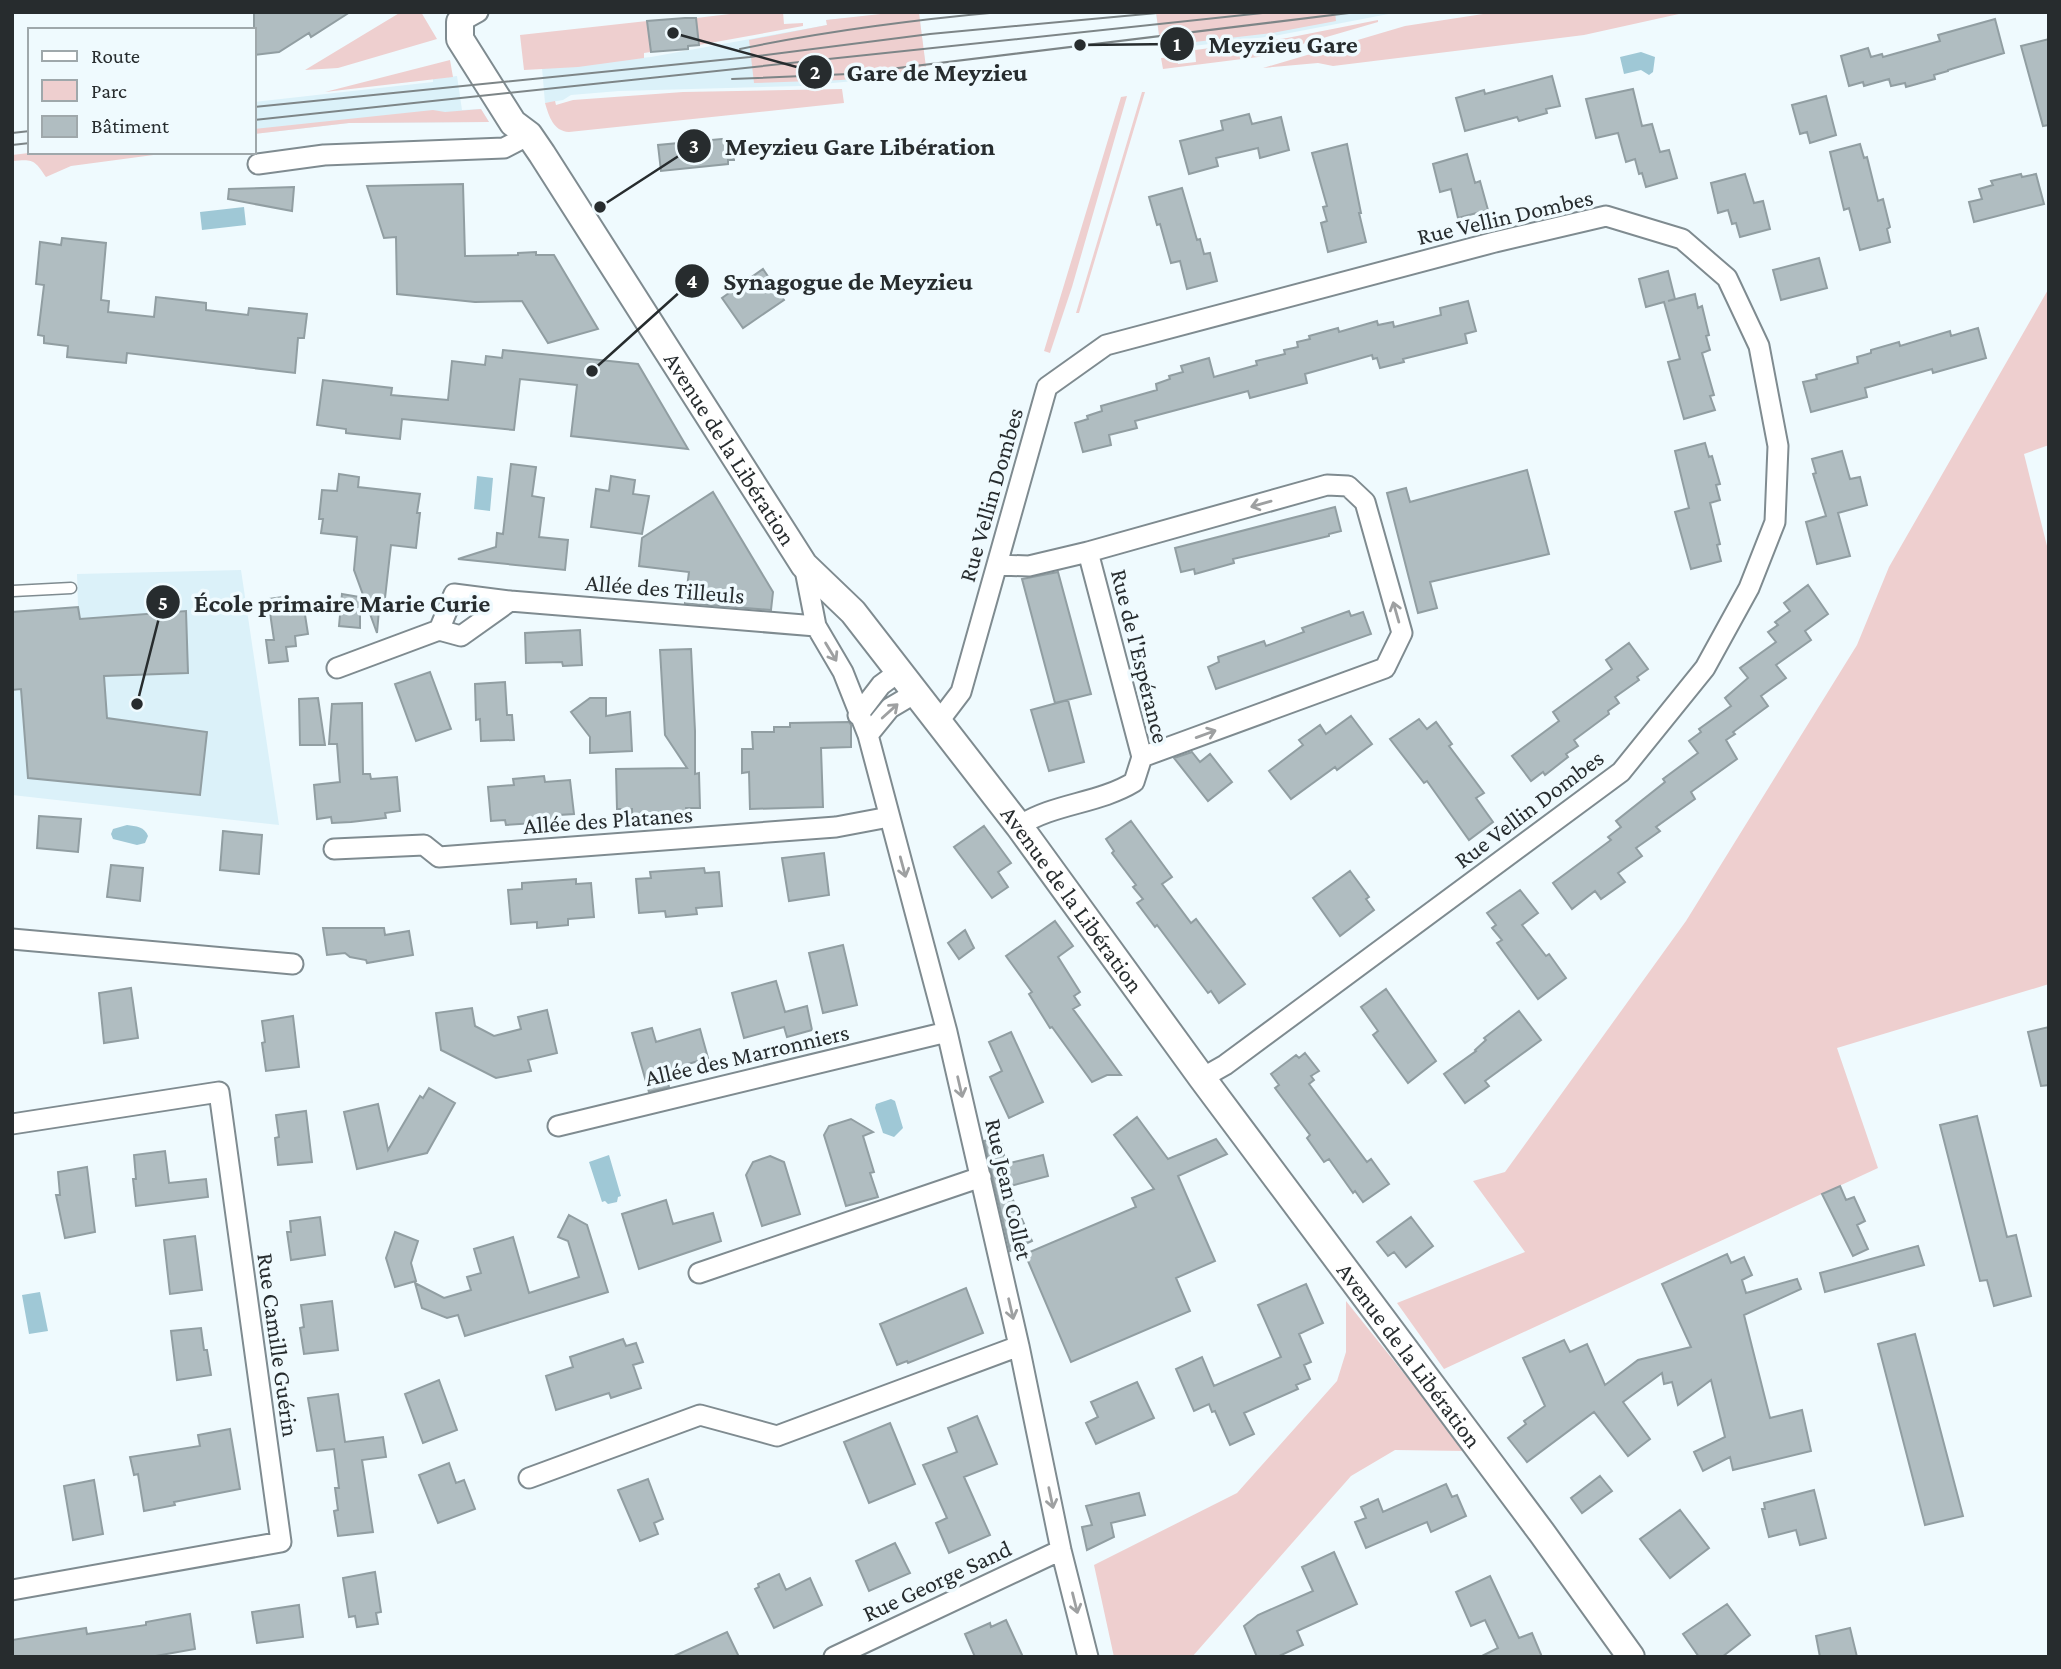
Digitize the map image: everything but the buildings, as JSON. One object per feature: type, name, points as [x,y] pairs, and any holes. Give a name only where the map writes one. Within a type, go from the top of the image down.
[{"type":"street","name":"Avenue de la Libération","points":[[464,15],[524,114],[529,135],[804,565],[853,612],[1019,826],[1631,1657]]},
{"type":"street","points":[[258,164],[324,155],[504,148],[529,135]]},
{"type":"street","name":"Rue Vellin Dombes","points":[[939,721],[961,692],[1047,387],[1106,345],[1606,216],[1682,239],[1727,278],[1759,346],[1778,446],[1775,522],[1749,588],[1705,668],[1621,772],[1236,1057],[1202,1078]]},
{"type":"street","points":[[1088,552],[1327,485],[1348,486],[1365,502],[1402,633],[1385,668],[1142,757]]},
{"type":"street","name":"Rue de l'Espérance","points":[[997,565],[1029,566],[1088,552],[1142,757],[1134,782],[1116,793],[1035,816],[1019,826]]},
{"type":"street","name":"Rue Jean Collet","points":[[804,565],[816,625],[843,672],[868,735],[947,1032],[1019,1346],[1061,1550],[1088,1657]]},
{"type":"street","name":"Allée des Tilleuls","points":[[439,630],[454,594],[510,601],[816,625]]},
{"type":"street","points":[[337,668],[439,630],[461,636],[510,601]]},
{"type":"street","points":[[858,715],[881,685],[900,671]]},
{"type":"street","points":[[868,735],[890,708],[916,692]]},
{"type":"street","name":"Allée des Platanes","points":[[334,849],[424,845],[439,858],[836,827],[889,817]]},
{"type":"street","points":[[12,939],[293,964]]},
{"type":"street","name":"Allée des Marronniers","points":[[558,1126],[947,1032]]},
{"type":"street","name":"Rue Camille Guérin","points":[[12,1124],[219,1092],[281,1542],[12,1590]]},
{"type":"street","points":[[699,1273],[981,1177]]},
{"type":"street","points":[[529,1478],[700,1415],[777,1436],[1019,1346]]},
{"type":"street","name":"Rue George Sand","points":[[834,1657],[1061,1550]]},
{"type":"lane","points":[[13,591],[71,588]]},
{"type":"shaded area","points":[[1156,12],[1399,12],[1274,36],[1193,46],[1193,51],[1161,54]]},
{"type":"shaded area","points":[[919,13],[927,79],[908,80],[897,77],[801,86],[619,91],[571,95],[563,100],[545,103],[542,68],[651,57],[827,25],[826,20]]},
{"type":"shaded area","points":[[457,76],[462,110],[481,109],[489,122],[349,123],[256,134],[256,102],[433,82],[433,79]]},
{"type":"shaded area","points":[[241,570],[279,825],[12,795],[12,612],[78,607],[77,574]]},
{"type":"green space","points":[[401,12],[421,12],[437,39],[338,68],[305,70]]},
{"type":"green space","points":[[747,12],[783,12],[784,24],[803,23],[803,26],[699,45],[696,18]]},
{"type":"green space","points":[[899,12],[919,13],[927,75],[908,77],[897,74],[841,80],[754,83],[749,40],[827,25],[826,20]]},
{"type":"green space","points":[[1156,12],[1335,12],[1336,21],[1272,33],[1186,43],[1177,48],[1161,50]]},
{"type":"green space","points":[[1496,12],[1688,12],[1584,35],[1333,66],[1318,63],[1263,68],[1405,26]]},
{"type":"green space","points":[[1378,20],[1258,57],[1163,69],[1161,58],[1173,57],[1173,53],[1177,53],[1178,64],[1196,62],[1195,50],[1287,38]]},
{"type":"green space","points":[[647,21],[651,52],[644,53],[644,58],[578,67],[524,70],[520,35]]},
{"type":"green space","points":[[450,60],[453,77],[325,92]]},
{"type":"green space","points":[[842,89],[844,103],[569,132],[555,126],[545,103],[555,101],[556,105],[573,100],[683,92]]},
{"type":"green space","points":[[1142,92],[1145,92],[1079,313],[1076,313]]},
{"type":"green space","points":[[1127,96],[1072,287],[1050,353],[1044,351],[1121,97]]},
{"type":"green space","points":[[481,109],[489,122],[349,123],[256,134],[256,129],[433,110],[445,112]]},
{"type":"green space","points":[[161,154],[71,166],[46,177],[32,162],[12,161],[12,155]]},
{"type":"green space","points":[[2049,288],[2049,445],[2024,454],[2049,554],[2049,984],[1837,1048],[1878,1168],[1444,1369],[1397,1303],[1525,1252],[1473,1181],[1505,1172],[1686,921],[1857,645],[1889,567]]},
{"type":"green space","points":[[1346,1301],[1466,1451],[1395,1450],[1351,1476],[1192,1657],[1114,1657],[1094,1565],[1237,1493],[1337,1381],[1346,1352]]},
{"type":"water","points":[[1641,52],[1655,57],[1653,72],[1649,75],[1641,70],[1624,74],[1620,57]]},
{"type":"water","points":[[244,207],[246,225],[202,230],[200,212]]},
{"type":"water","points":[[477,476],[493,478],[490,511],[474,509]]},
{"type":"water","points":[[127,825],[145,831],[148,836],[145,843],[137,845],[113,839],[113,829]]},
{"type":"water","points":[[891,1099],[895,1101],[903,1128],[894,1137],[883,1133],[875,1108],[876,1104]]},
{"type":"water","points":[[609,1155],[621,1196],[617,1202],[608,1204],[602,1202],[589,1162]]},
{"type":"water","points":[[40,1292],[48,1331],[29,1334],[22,1295]]},
{"type":"tram line","points":[[740,49],[869,27],[1000,12]]},
{"type":"tram line","points":[[256,107],[750,57],[930,34],[1168,12]]},
{"type":"tram line","points":[[256,120],[1272,12]]},
{"type":"tram line","points":[[732,79],[849,74],[1357,12]]},
{"type":"tram line","points":[[12,133],[28,131]]},
{"type":"tram line","points":[[12,145],[28,143]]},
{"type":"place","name":"Gare de Meyzieu","points":[[673,33]]},
{"type":"place","name":"Meyzieu Gare","points":[[1080,45]]},
{"type":"place","name":"Meyzieu Gare Libération","points":[[600,207]]},
{"type":"place","name":"Synagogue de Meyzieu","points":[[592,371]]},
{"type":"place","name":"École primaire Marie Curie","points":[[137,704]]}]
